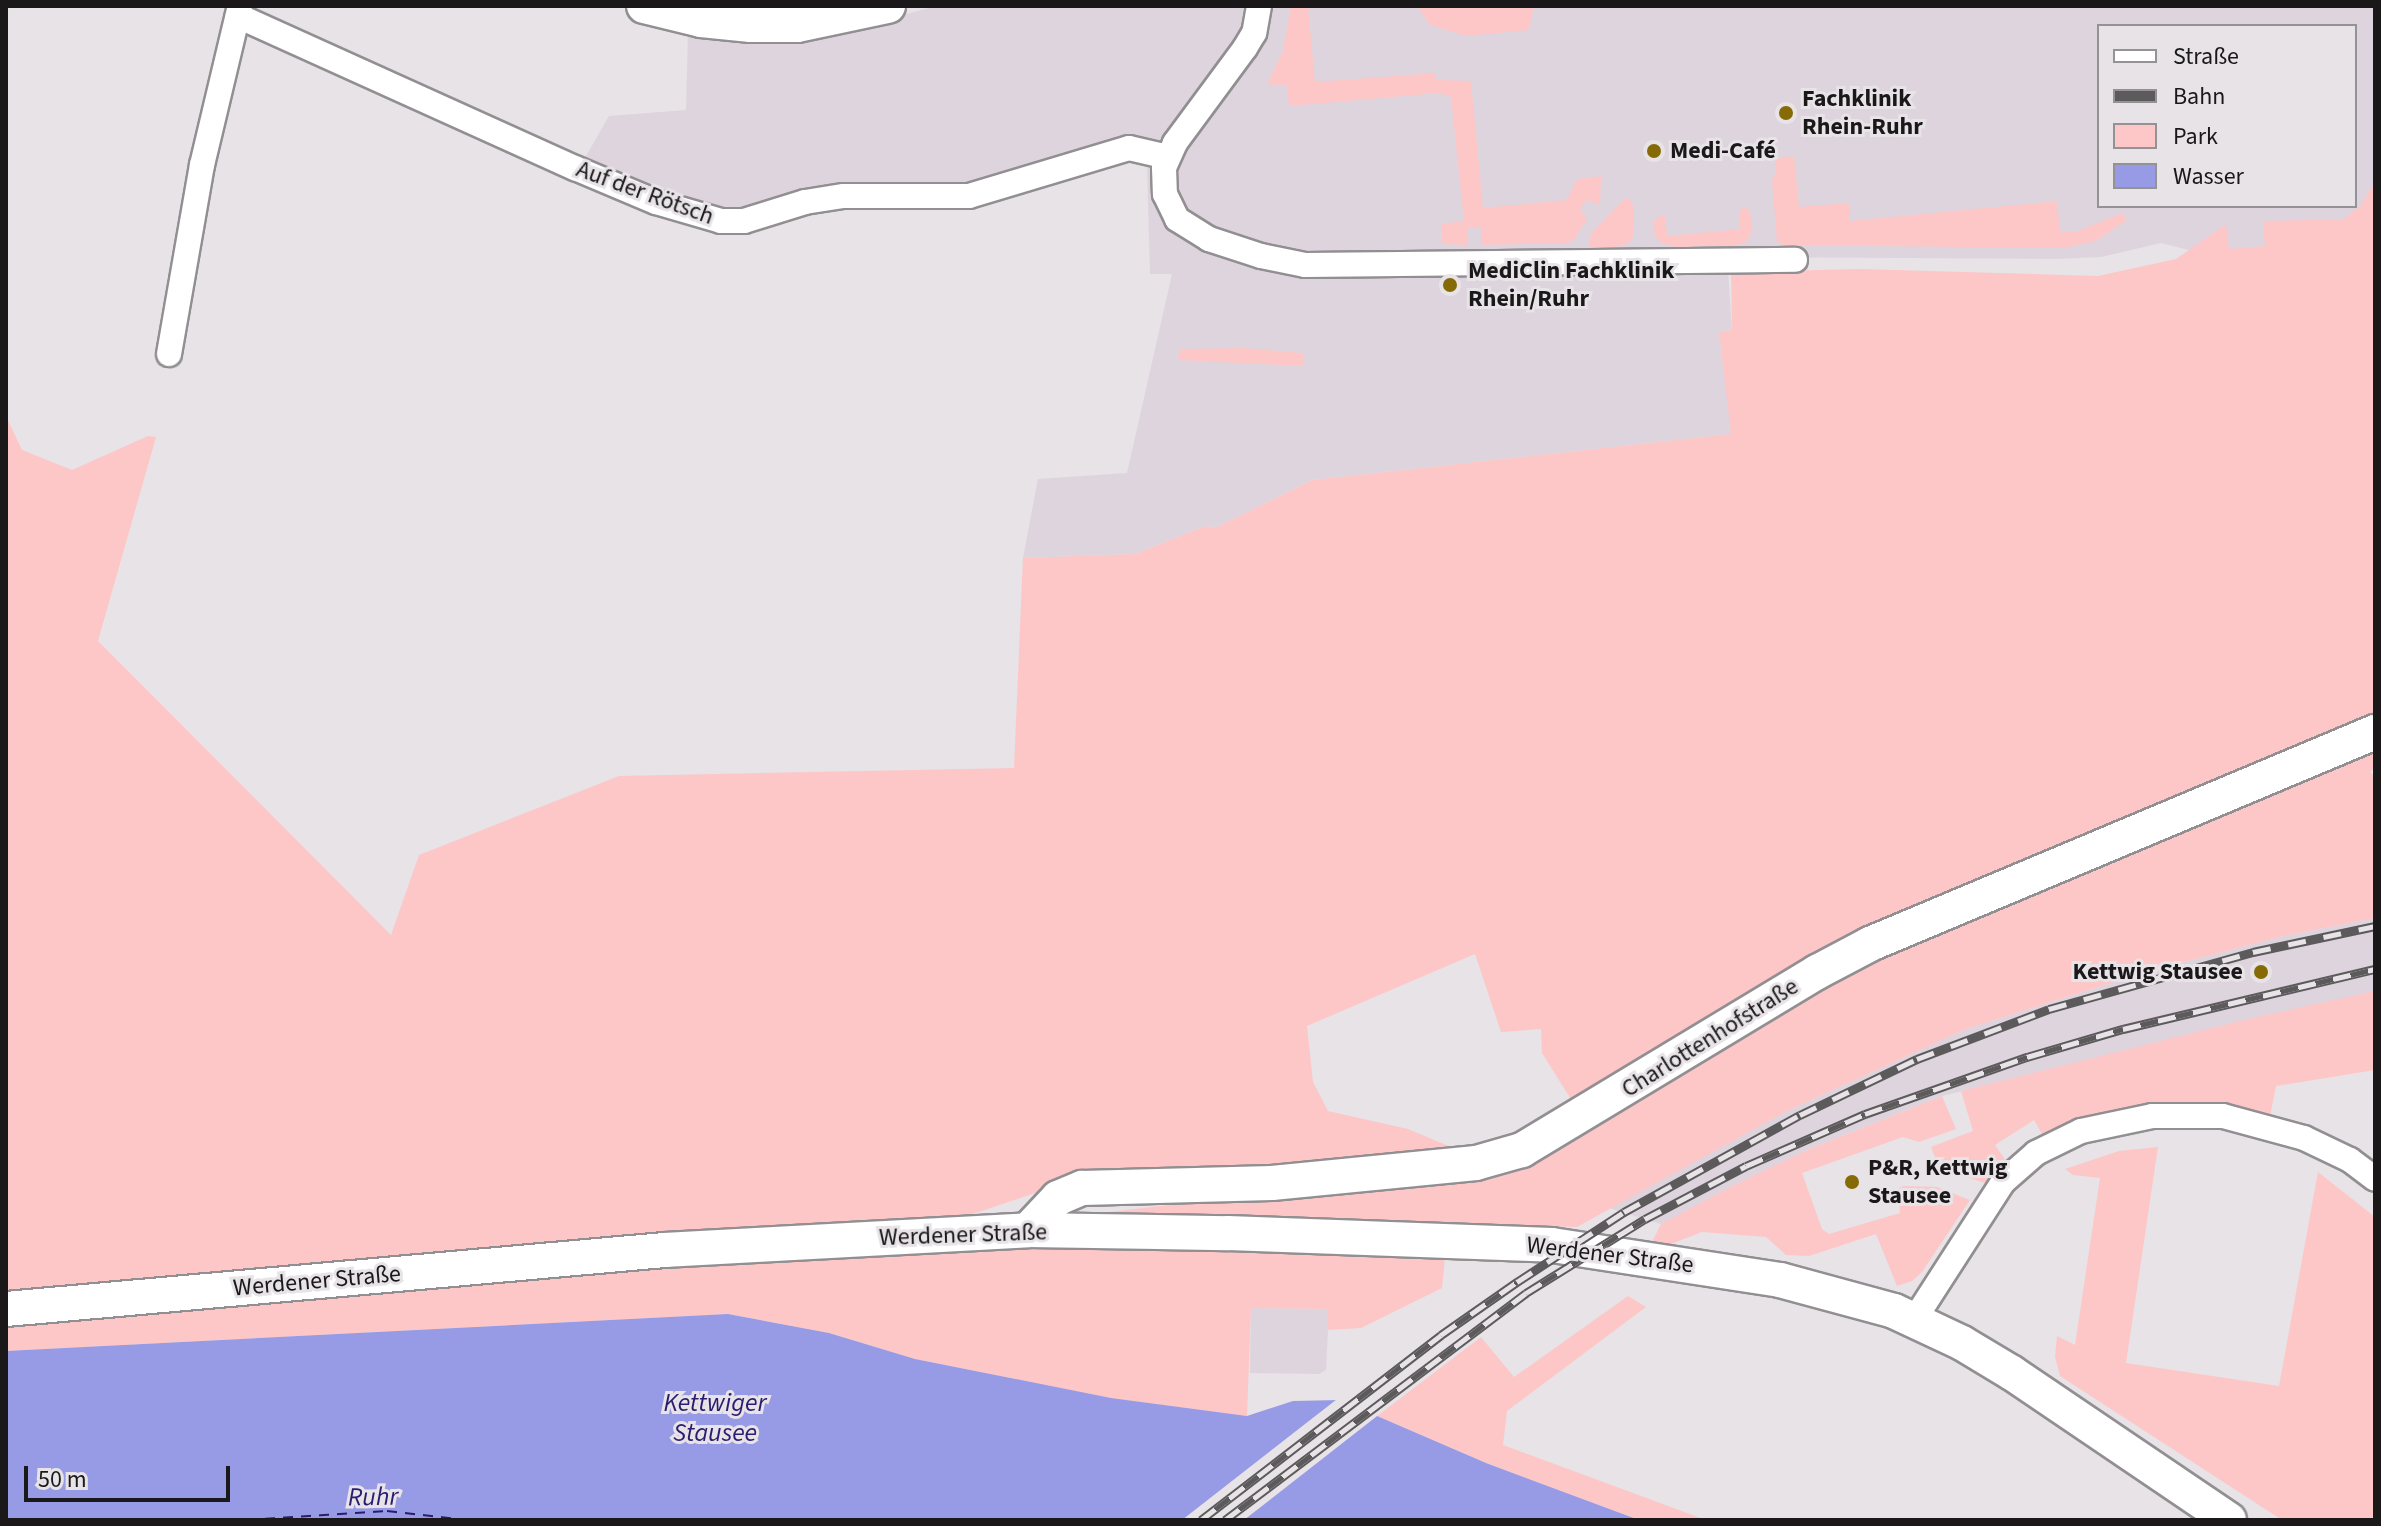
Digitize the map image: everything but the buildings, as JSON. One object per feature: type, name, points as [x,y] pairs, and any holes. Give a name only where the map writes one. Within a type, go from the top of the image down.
[{"type":"main road","points":[[644,6],[701,20],[797,25],[888,6]]},
{"type":"main road","name":"Charlottenhofstraße","points":[[1028,1230],[1058,1198],[1082,1188],[1272,1183],[1476,1163],[1510,1155],[1567,1125],[1817,972],[1870,944],[2375,732]]},
{"type":"main road","name":"Werdener Straße","points":[[6,1309],[664,1250],[1028,1230],[1228,1233],[1552,1245],[1780,1280],[1865,1301],[1914,1320],[1962,1343],[2040,1391],[2229,1520]]},
{"type":"street","points":[[1259,6],[1254,33],[1245,48],[1168,157],[1165,194],[1177,219],[1226,246],[1300,264],[1368,266],[1795,260]]},
{"type":"street","name":"Auf der Rötsch","points":[[169,354],[202,165],[239,11],[575,168],[656,202],[721,221],[744,221],[805,202],[844,196],[969,196],[1129,148],[1168,157]]},
{"type":"street","points":[[1914,1320],[2003,1182],[2036,1153],[2081,1131],[2152,1116],[2187,1113],[2234,1118],[2304,1138],[2350,1160],[2375,1179]]},
{"type":"shaded area","name":"MediClin Fachklinik Rhein/Ruhr","points":[[936,6],[2375,6],[2375,297],[2161,243],[2101,257],[2056,259],[1759,257],[1728,270],[1732,330],[1719,332],[1732,434],[1312,480],[1215,528],[1205,526],[1135,554],[1023,558],[1038,479],[1127,473],[1172,274],[1150,274],[1147,163],[1126,144],[987,187],[734,218],[582,163],[609,116],[686,110],[688,33],[852,29]]},
{"type":"shaded area","points":[[2375,918],[2375,991],[1942,1096],[1807,1150],[1661,1224],[1609,1208],[1785,1112],[1966,1029],[2149,971],[2284,936]]},
{"type":"shaded area","points":[[1251,1308],[1329,1309],[1326,1370],[1319,1374],[1250,1373]]},
{"type":"green space","points":[[1291,6],[1308,6],[1315,82],[1435,73],[1436,80],[1471,81],[1483,208],[1567,200],[1577,179],[1601,176],[1600,205],[1587,200],[1580,209],[1587,219],[1574,240],[1567,243],[1481,245],[1481,228],[1468,227],[1468,245],[1442,244],[1441,224],[1464,221],[1451,97],[1439,93],[1289,106],[1287,86],[1267,84],[1283,51]]},
{"type":"green space","points":[[1417,6],[1534,6],[1529,30],[1466,36],[1430,25]]},
{"type":"green space","points":[[1794,156],[1799,207],[1849,203],[1850,221],[2057,201],[2060,232],[2078,231],[2122,213],[2127,220],[2096,241],[2063,248],[1783,245],[1777,242],[1772,179],[1776,173],[1775,159]]},
{"type":"green space","points":[[2375,182],[2375,729],[2045,858],[1577,1109],[1542,1053],[1541,1029],[1501,1032],[1475,954],[1307,1026],[1313,1082],[1328,1111],[1408,1129],[1465,1153],[1068,1182],[949,1222],[6,1304],[6,416],[22,450],[72,470],[148,436],[156,437],[98,641],[391,935],[419,855],[619,776],[1014,768],[1023,558],[1135,554],[1205,526],[1215,528],[1312,480],[1731,434],[1719,332],[1732,330],[1731,272],[1860,269],[2098,276],[2176,259],[2226,224],[2229,249],[2265,246],[2263,221],[2344,219],[2361,205]]},
{"type":"green space","points":[[1626,197],[1632,202],[1634,212],[1633,237],[1628,244],[1589,247],[1591,233]]},
{"type":"green space","points":[[1740,209],[1750,211],[1752,232],[1746,242],[1737,245],[1676,247],[1661,243],[1655,235],[1653,222],[1661,215],[1665,216],[1667,236],[1740,229]]},
{"type":"green space","points":[[1242,348],[1303,353],[1304,366],[1178,360],[1180,349]]},
{"type":"green space","points":[[2375,743],[2375,768],[2370,772],[2375,777],[2375,918],[2284,936],[2149,971],[1966,1029],[1785,1112],[1577,1227],[1100,1213],[1499,1167],[1872,953]]},
{"type":"green space","points":[[2375,991],[2375,1070],[2276,1086],[2269,1121],[2223,1112],[2046,1141],[2034,1120],[1995,1145],[2008,1164],[1985,1183],[1939,1168],[1931,1147],[1973,1131],[1961,1091],[2248,1019]]},
{"type":"green space","points":[[1942,1096],[1956,1129],[1919,1142],[1903,1137],[1802,1173],[1822,1229],[1829,1234],[1900,1213],[1898,1189],[1903,1186],[1937,1187],[1970,1200],[1922,1272],[1912,1281],[1897,1286],[1876,1234],[1809,1256],[1786,1255],[1766,1237],[1702,1232],[1671,1244],[1651,1244],[1661,1224],[1730,1187],[1807,1150]]},
{"type":"green space","points":[[2158,1147],[2126,1363],[2279,1386],[2318,1172],[2375,1217],[2375,1520],[2282,1520],[2060,1376],[2055,1357],[2057,1336],[2075,1345],[2100,1178],[2073,1175],[2065,1169],[2119,1151]]},
{"type":"green space","points":[[1031,1247],[1445,1257],[1442,1288],[1361,1328],[1328,1330],[1328,1309],[1251,1308],[1247,1416],[1110,1398],[915,1359],[829,1333],[728,1314],[6,1351],[6,1320],[657,1260],[927,1248]]},
{"type":"green space","points":[[1628,1296],[1646,1307],[1507,1411],[1503,1445],[1706,1520],[1639,1520],[1486,1463],[1377,1416],[1481,1337],[1514,1377]]},
{"type":"water","name":"Kettwiger Stausee","points":[[728,1314],[829,1333],[915,1359],[1111,1398],[1247,1416],[1293,1401],[1340,1400],[1486,1463],[1639,1520],[6,1520],[6,1351]]},
{"type":"pier","points":[[1341,1396],[1381,1413],[1244,1520],[1182,1520]]},
{"type":"ferry route","points":[[247,1520],[387,1511],[466,1520]]},
{"type":"railway","points":[[1201,1520],[1441,1335],[1517,1282],[1624,1212],[1800,1115],[1917,1059],[2049,1009],[2253,952],[2375,926]]},
{"type":"railway","points":[[1225,1520],[1526,1293],[1645,1219],[1746,1166],[1865,1114],[2027,1057],[2123,1029],[2375,969]]},
{"type":"place","name":"Fachklinik Rhein-Ruhr","points":[[1786,113]]},
{"type":"place","name":"Medi-Café","points":[[1654,151]]},
{"type":"place","name":"MediClin Fachklinik Rhein/Ruhr","points":[[1450,285]]},
{"type":"place","name":"Kettwig Stausee","points":[[2261,972]]},
{"type":"place","name":"P&R, Kettwig Stausee","points":[[1852,1182]]},
{"type":"water label","name":"Ruhr","points":[[373,1497]]}]
